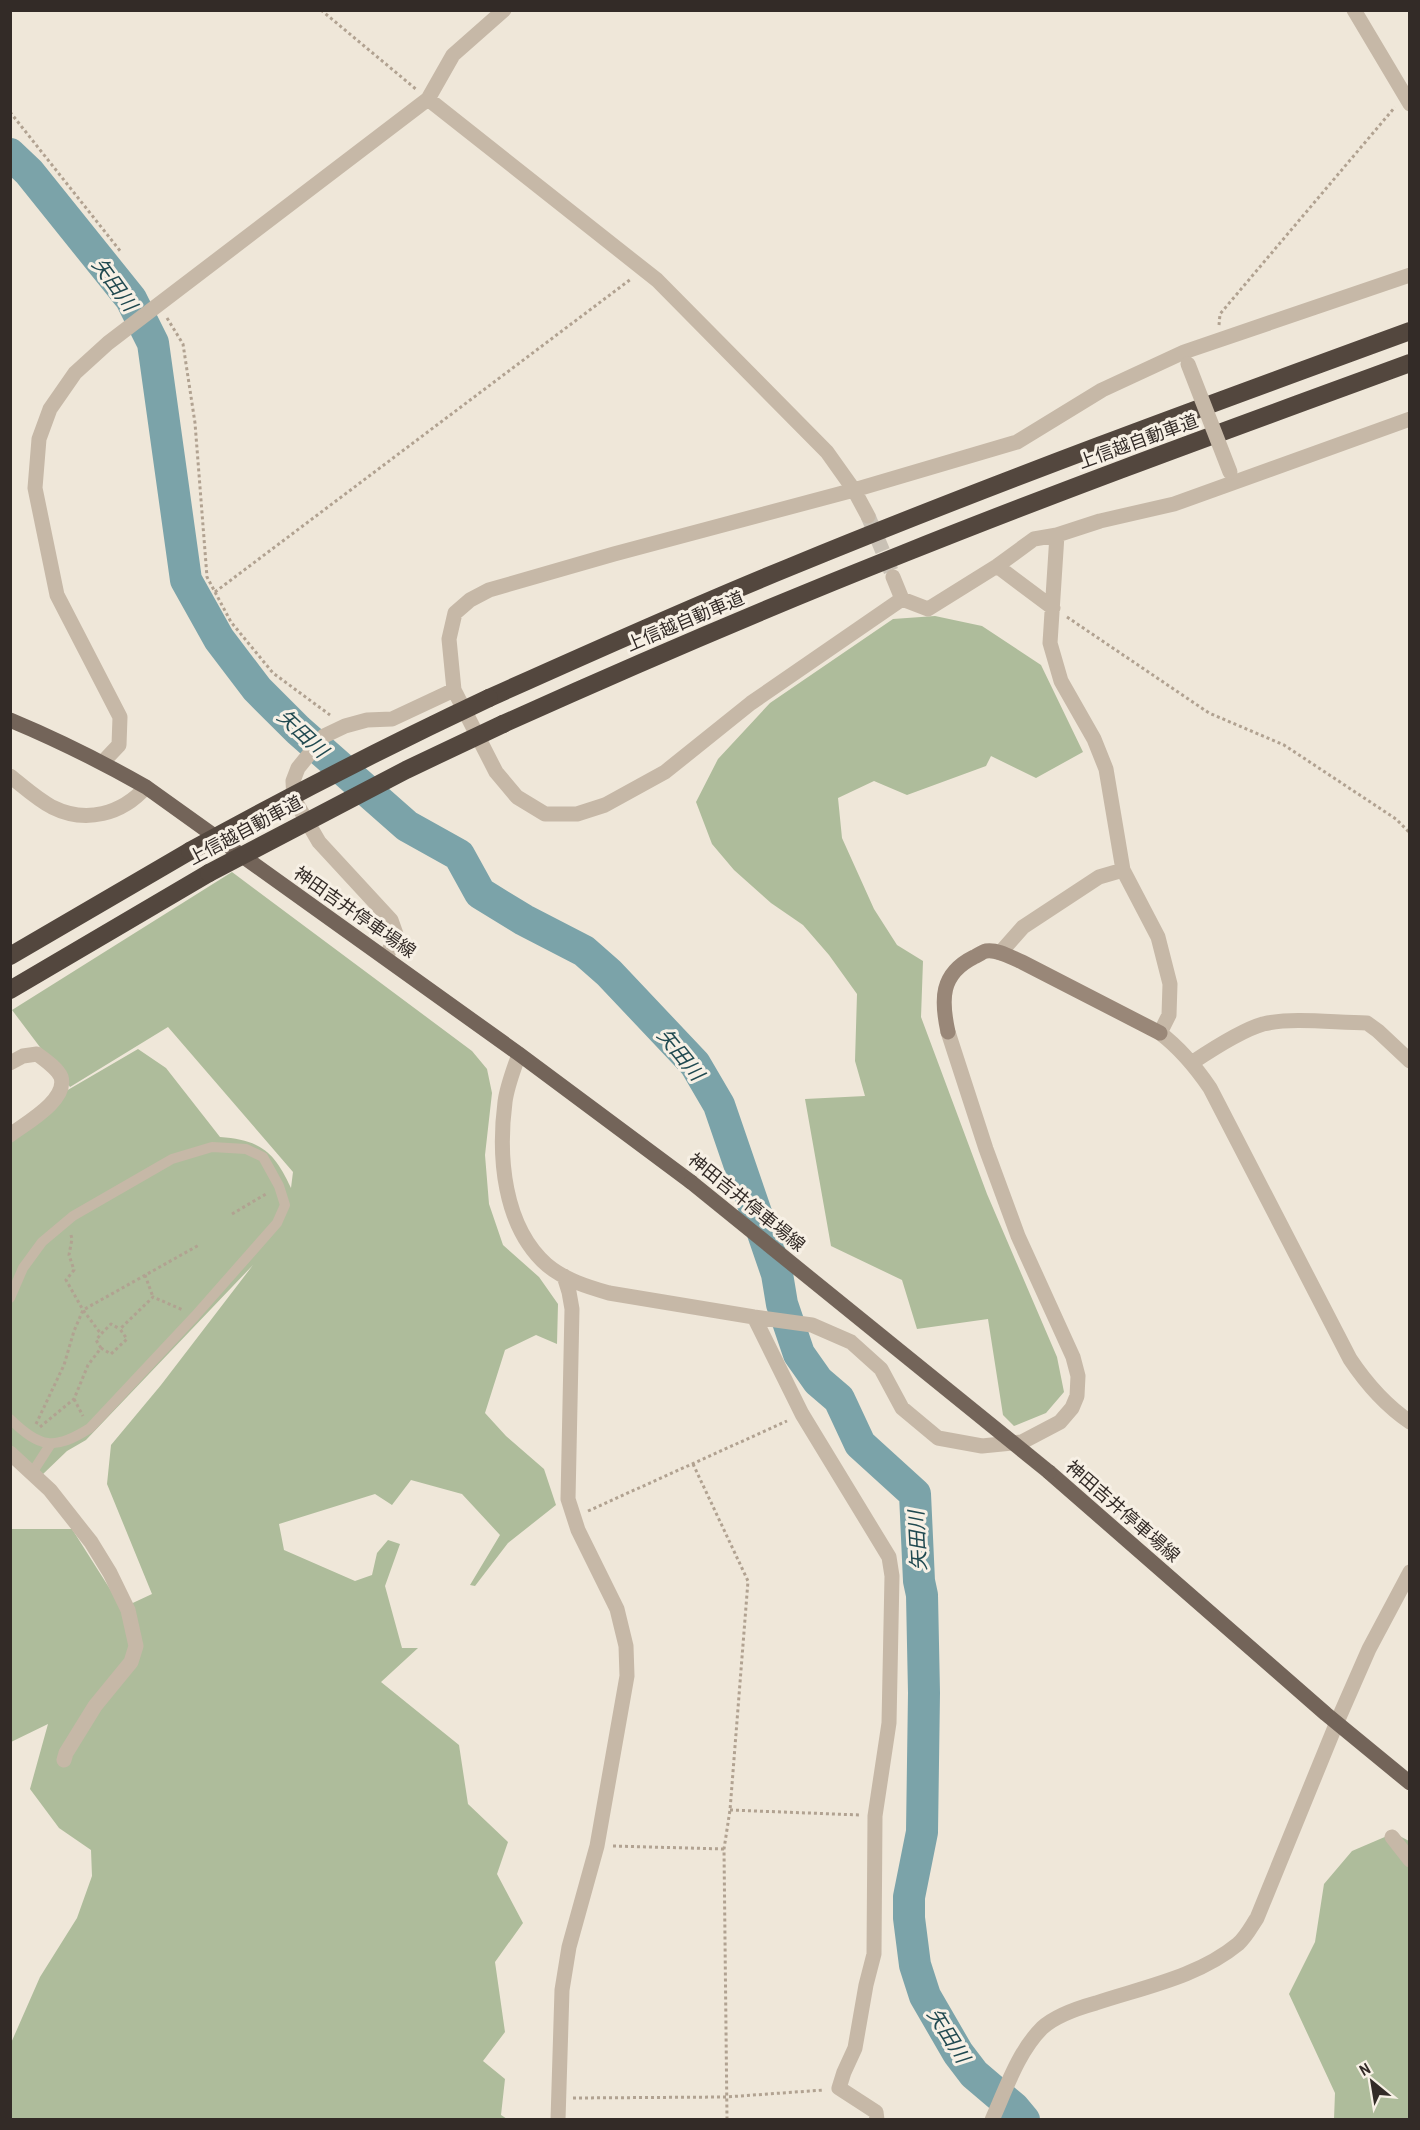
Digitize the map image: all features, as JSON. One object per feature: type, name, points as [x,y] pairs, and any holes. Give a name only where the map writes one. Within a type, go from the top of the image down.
[{"type":"highway","name":"上信越自動車道","points":[[10,956],[288,797],[489,698],[688,609],[1080,453],[1410,332]]},
{"type":"highway","name":"上信越自動車道","points":[[10,990],[209,873],[395,775],[503,724],[698,638],[906,552],[1090,481],[1410,363]]},
{"type":"main road","name":"神田吉井停車場線","points":[[10,720],[57,739],[146,787],[519,1054],[690,1182],[1049,1472],[1410,1783]]},
{"type":"street","points":[[103,762],[119,745],[120,717],[57,595],[35,488],[39,439],[50,409],[75,373],[108,343],[428,99],[453,55],[504,10]]},
{"type":"street","points":[[1354,10],[1407,100]]},
{"type":"street","points":[[428,99],[644,269],[827,452],[854,490],[868,516]]},
{"type":"street","points":[[902,599],[751,703],[665,771],[605,805],[577,814],[546,814],[517,797],[496,772],[454,690],[449,639],[455,614],[470,600],[489,590],[854,490],[1017,442],[1102,390],[1186,358],[1216,341],[1410,274]]},
{"type":"street","points":[[1186,358],[1232,477]]},
{"type":"street","points":[[893,577],[902,599],[928,609],[997,566],[1034,539],[1174,504],[1232,477],[1410,419]]},
{"type":"street","points":[[1057,535],[1050,643],[1061,681],[1094,739],[1106,769],[1123,870],[1158,937],[1170,984],[1169,1015],[1160,1033]]},
{"type":"street","points":[[997,566],[1053,608]]},
{"type":"street","points":[[386,958],[396,934],[391,920],[319,842],[294,799],[293,781],[298,768],[324,736],[345,726],[367,720],[392,719],[454,690]]},
{"type":"street","points":[[10,776],[52,807],[71,814],[91,817],[115,811],[129,804],[146,787]]},
{"type":"street","points":[[1000,953],[1023,927],[1099,877],[1123,870]]},
{"type":"street","points":[[519,1054],[505,1101],[502,1161],[513,1212],[533,1249],[547,1265],[587,1287],[609,1293],[812,1325],[851,1342],[881,1369],[902,1408],[938,1438],[982,1446],[1022,1443],[1060,1422],[1077,1396],[1078,1376],[1073,1357],[1018,1236],[986,1149],[948,1032],[943,1006],[946,984],[960,964],[986,951],[1000,953],[1160,1033],[1193,1062],[1210,1089],[1350,1359],[1365,1382],[1410,1422]]},
{"type":"street","points":[[1193,1062],[1213,1049],[1261,1025],[1281,1022],[1367,1023],[1410,1061]]},
{"type":"street","points":[[10,1063],[23,1056],[37,1054],[60,1076],[62,1089],[57,1099],[10,1135]]},
{"type":"street","points":[[558,2120],[562,1990],[569,1947],[597,1846],[627,1676],[626,1646],[617,1609],[573,1518],[568,1499],[572,1309],[570,1292],[564,1276]]},
{"type":"street","points":[[754,1317],[802,1414],[889,1557],[892,1576],[890,1723],[875,1816],[874,1954],[855,2048],[839,2088],[876,2112],[877,2120]]},
{"type":"street","points":[[10,1453],[50,1490],[91,1542],[128,1610],[136,1646],[131,1662],[95,1706],[64,1760]]},
{"type":"street","points":[[992,2120],[1021,2057],[1044,2026],[1082,2007],[1196,1971],[1216,1960],[1240,1942],[1257,1918],[1369,1649],[1410,1572]]},
{"type":"street","points":[[1392,1837],[1410,1860]]},
{"type":"lane","points":[[10,1298],[23,1268],[42,1242],[67,1222],[172,1159],[212,1147],[246,1149],[263,1157],[279,1186],[285,1205],[277,1223],[195,1316],[90,1428],[74,1438],[50,1445],[30,1436],[10,1419]]},
{"type":"lane","points":[[32,1473],[50,1445]]},
{"type":"path","points":[[321,10],[428,99]]},
{"type":"path","points":[[1216,341],[1220,314],[1407,100]]},
{"type":"path","points":[[10,112],[122,252]]},
{"type":"path","points":[[215,592],[644,269]]},
{"type":"path","points":[[159,304],[183,344],[195,423],[207,577],[231,622],[273,673],[345,726]]},
{"type":"path","points":[[1053,608],[1209,713],[1284,745],[1396,819],[1410,833]]},
{"type":"path","points":[[232,1214],[279,1186]]},
{"type":"path","points":[[67,1222],[72,1239],[69,1256],[74,1270],[66,1280],[101,1335]]},
{"type":"path","points":[[30,1436],[63,1365],[83,1310],[199,1245]]},
{"type":"path","points":[[145,1275],[153,1297],[195,1316]]},
{"type":"path","points":[[120,1329],[153,1297]]},
{"type":"path","points":[[111,1324],[120,1329],[127,1339],[111,1354],[101,1348],[96,1340],[101,1335],[111,1324]]},
{"type":"path","points":[[30,1436],[74,1399],[88,1365],[101,1348]]},
{"type":"path","points":[[74,1399],[90,1428]]},
{"type":"path","points":[[573,1518],[802,1414]]},
{"type":"path","points":[[693,1464],[748,1581],[724,1849],[727,2120]]},
{"type":"path","points":[[729,1810],[875,1816]]},
{"type":"path","points":[[597,1846],[724,1849]]},
{"type":"path","points":[[559,2098],[726,2097],[839,2088]]},
{"type":"green space","points":[[935,616],[982,626],[1041,665],[1083,752],[1036,778],[991,756],[986,766],[907,795],[874,781],[838,798],[842,838],[874,909],[897,945],[923,961],[921,1017],[987,1194],[1057,1357],[1064,1392],[1046,1413],[1014,1426],[1003,1415],[988,1319],[917,1329],[902,1280],[831,1246],[805,1099],[865,1096],[855,1061],[857,994],[829,955],[803,925],[771,903],[734,870],[712,844],[696,802],[718,759],[770,703],[893,619]]},
{"type":"green space","points":[[232,872],[472,1051],[487,1069],[492,1093],[485,1155],[489,1204],[503,1245],[539,1277],[558,1304],[557,1344],[536,1335],[505,1350],[485,1413],[506,1436],[544,1469],[556,1505],[508,1543],[475,1586],[470,1585],[500,1535],[462,1494],[411,1480],[392,1505],[375,1494],[279,1524],[284,1550],[355,1581],[372,1575],[377,1553],[388,1540],[400,1544],[385,1586],[402,1648],[418,1648],[381,1682],[459,1745],[468,1804],[508,1842],[497,1874],[523,1923],[495,1962],[505,2032],[483,2061],[505,2079],[501,2115],[507,2119],[11,2119],[11,2043],[40,1977],[77,1918],[92,1876],[91,1850],[59,1828],[30,1789],[48,1724],[11,1742],[11,1529],[72,1529],[122,1608],[152,1594],[107,1484],[111,1445],[161,1385],[253,1265],[86,1440],[67,1451],[42,1475],[11,1447],[11,1138],[66,1091],[138,1049],[166,1068],[220,1137],[246,1141],[264,1150],[272,1156],[291,1188],[293,1172],[168,1027],[70,1087],[12,1010]]},
{"type":"green space","points":[[1394,1833],[1409,1841],[1409,2119],[1334,2119],[1335,2093],[1289,1994],[1315,1942],[1324,1884],[1352,1851]]},
{"type":"waterway","name":"矢田川","points":[[10,154],[29,172],[131,299],[153,343],[186,580],[219,639],[257,689],[298,730],[407,826],[459,855],[480,893],[524,920],[584,951],[609,973],[695,1064],[719,1105],[777,1274],[782,1304],[799,1354],[818,1381],[839,1399],[860,1444],[915,1494],[919,1581],[922,1595],[924,1693],[922,1832],[909,1897],[909,1918],[915,1965],[925,1996],[958,2053],[974,2074],[1014,2108],[1024,2120]]},
{"type":"tunnel","points":[[868,516],[891,571]]}]
